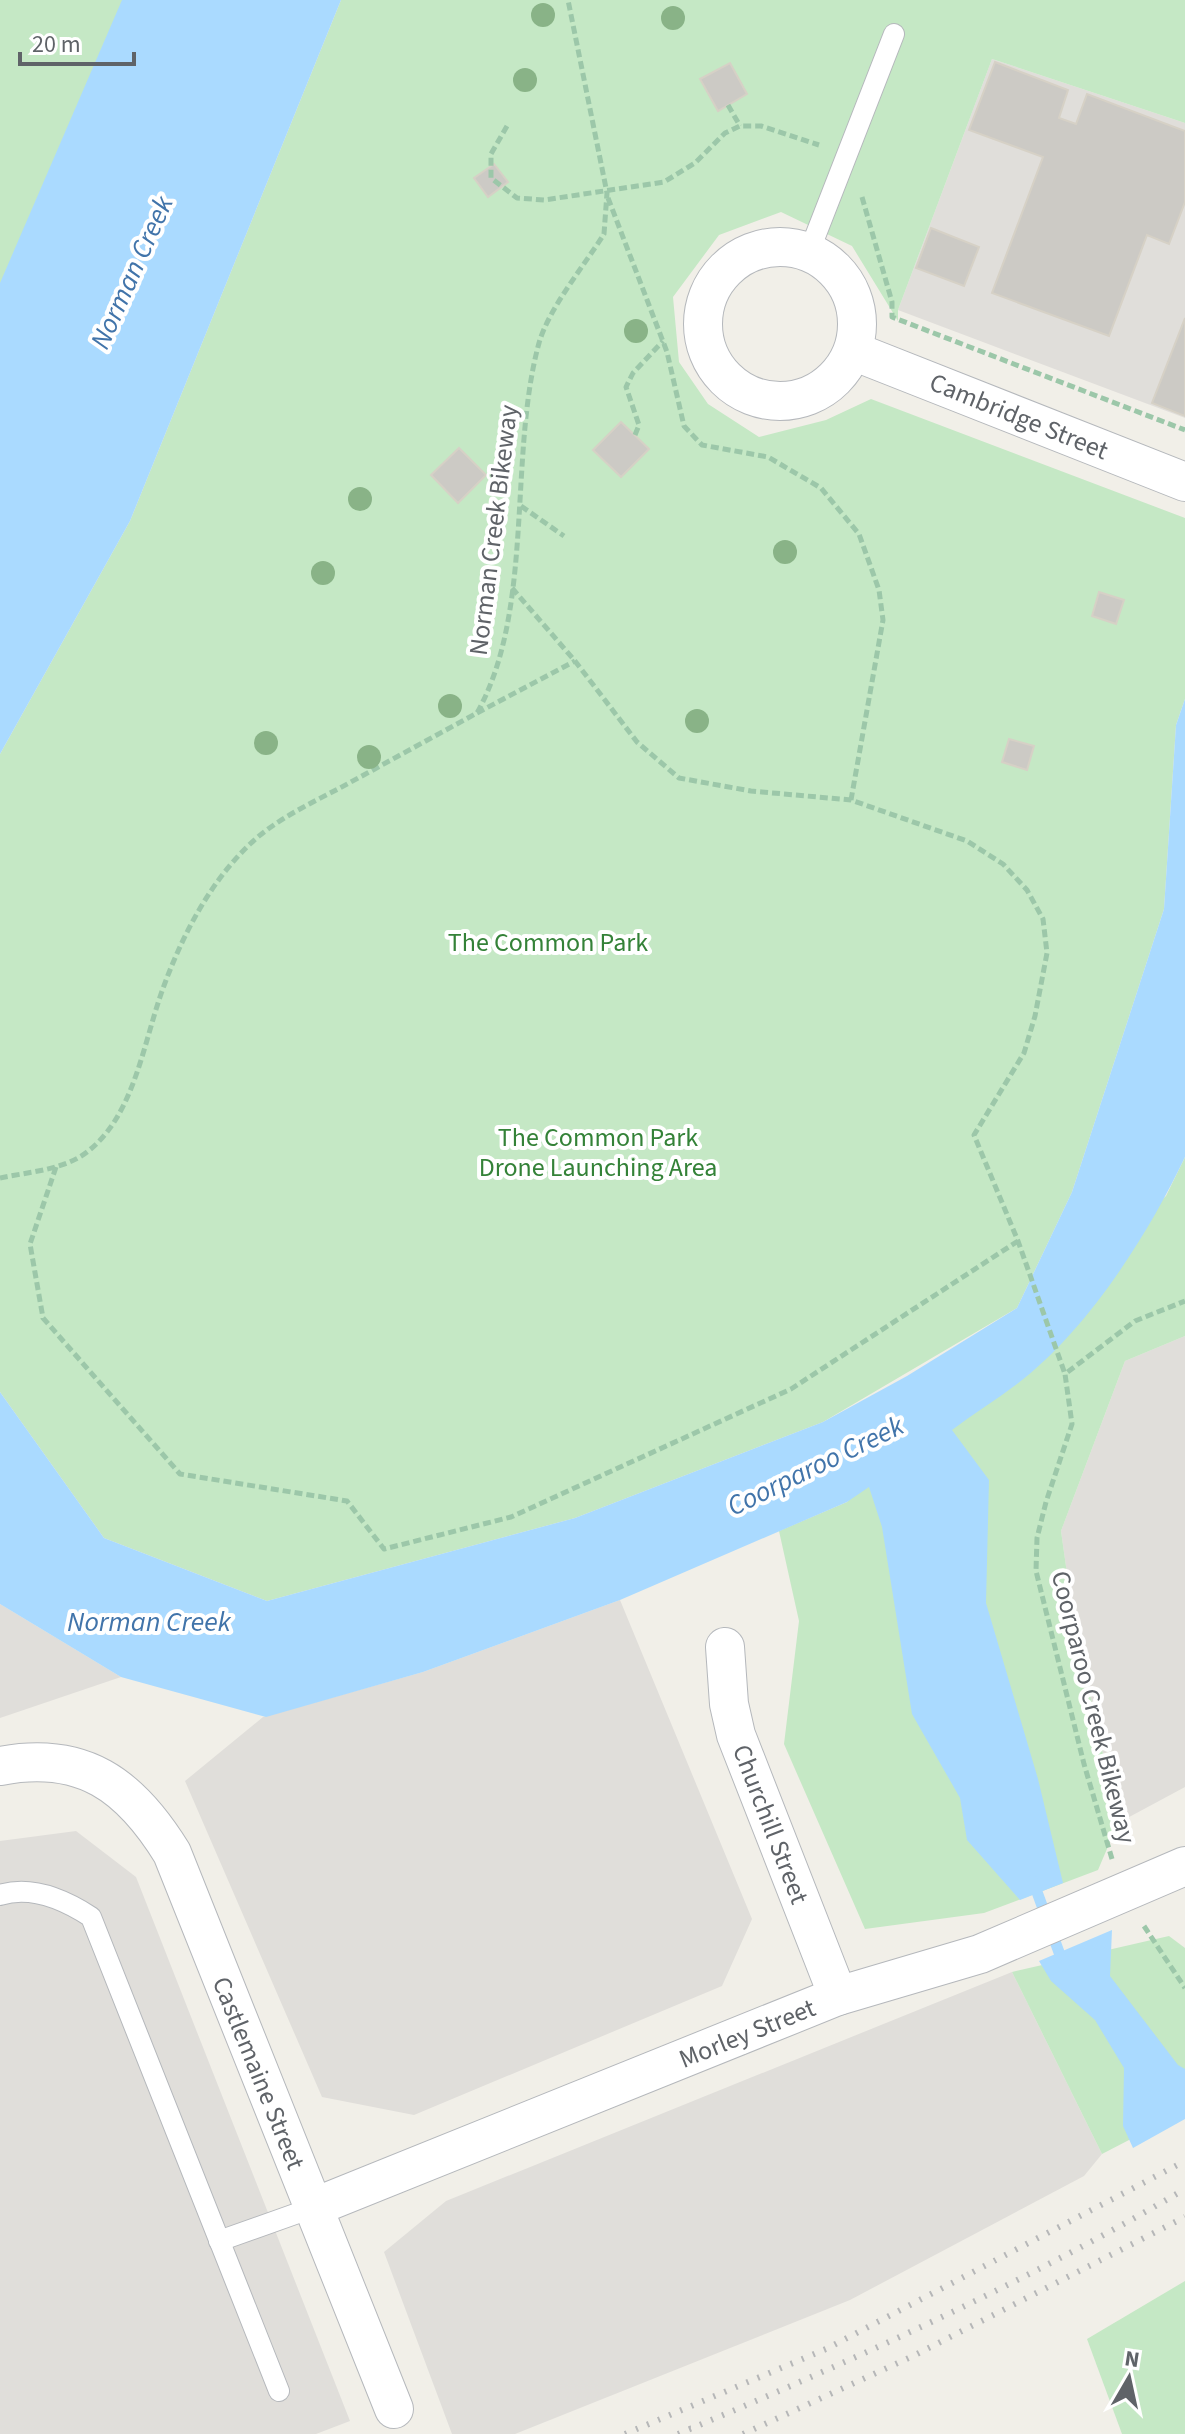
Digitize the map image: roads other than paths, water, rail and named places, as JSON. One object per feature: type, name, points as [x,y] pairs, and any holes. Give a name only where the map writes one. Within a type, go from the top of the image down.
[{"type":"street","points":[[784,246],[809,252],[830,264],[846,282],[855,304],[858,328],[853,351],[839,374],[819,390],[795,399],[769,400],[744,392],[723,376],[708,354],[702,329],[705,303],[716,279],[735,261],[758,249],[784,246]]},
{"type":"street","name":"Cambridge Street","points":[[853,351],[1185,482]]},
{"type":"street","name":"Churchill Street","points":[[725,1647],[729,1704],[736,1735],[838,1996]]},
{"type":"street","name":"Castlemaine Street","points":[[0,1766],[42,1762],[83,1768],[105,1777],[130,1798],[172,1853],[394,2409]]},
{"type":"street","name":"Morley Street","points":[[312,2208],[838,1996],[980,1954],[1185,1866]]},
{"type":"lane","points":[[809,252],[894,34]]},
{"type":"lane","points":[[0,1895],[38,1893],[65,1901],[91,1917],[279,2391]]},
{"type":"lane","points":[[219,2241],[312,2208]]},
{"type":"water","name":"Norman Creek","points":[[122,0],[341,0],[130,521],[0,754],[0,283]]},
{"type":"water","name":"Norman Creek","points":[[1185,699],[1185,1157],[1134,1249],[1068,1337],[1017,1384],[952,1430],[989,1480],[986,1603],[1038,1779],[1063,1883],[1020,1900],[967,1840],[960,1798],[912,1714],[882,1527],[869,1487],[847,1502],[620,1600],[423,1672],[266,1717],[121,1677],[0,1604],[0,1392],[104,1538],[267,1601],[575,1518],[823,1422],[907,1376],[1017,1308],[1072,1192],[1164,909],[1176,725]]},
{"type":"water","points":[[1112,1930],[1110,1976],[1178,2065],[1185,2069],[1185,2119],[1133,2148],[1123,2126],[1124,2068],[1095,2020],[1051,1981],[1039,1961]]},
{"type":"waterway","name":"Coorparoo Creek","points":[[1033,1881],[1064,1966]]},
{"type":"railway","points":[[625,2434],[826,2349],[1185,2161]]},
{"type":"railway","points":[[678,2434],[935,2320],[1062,2257],[1185,2189]]},
{"type":"railway","points":[[743,2434],[913,2356],[1185,2217]]},
{"type":"park label","name":"The Common Park","points":[[548,942]]},
{"type":"park label","name":"The Common Park Drone Launching Area","points":[[598,1152]]}]
